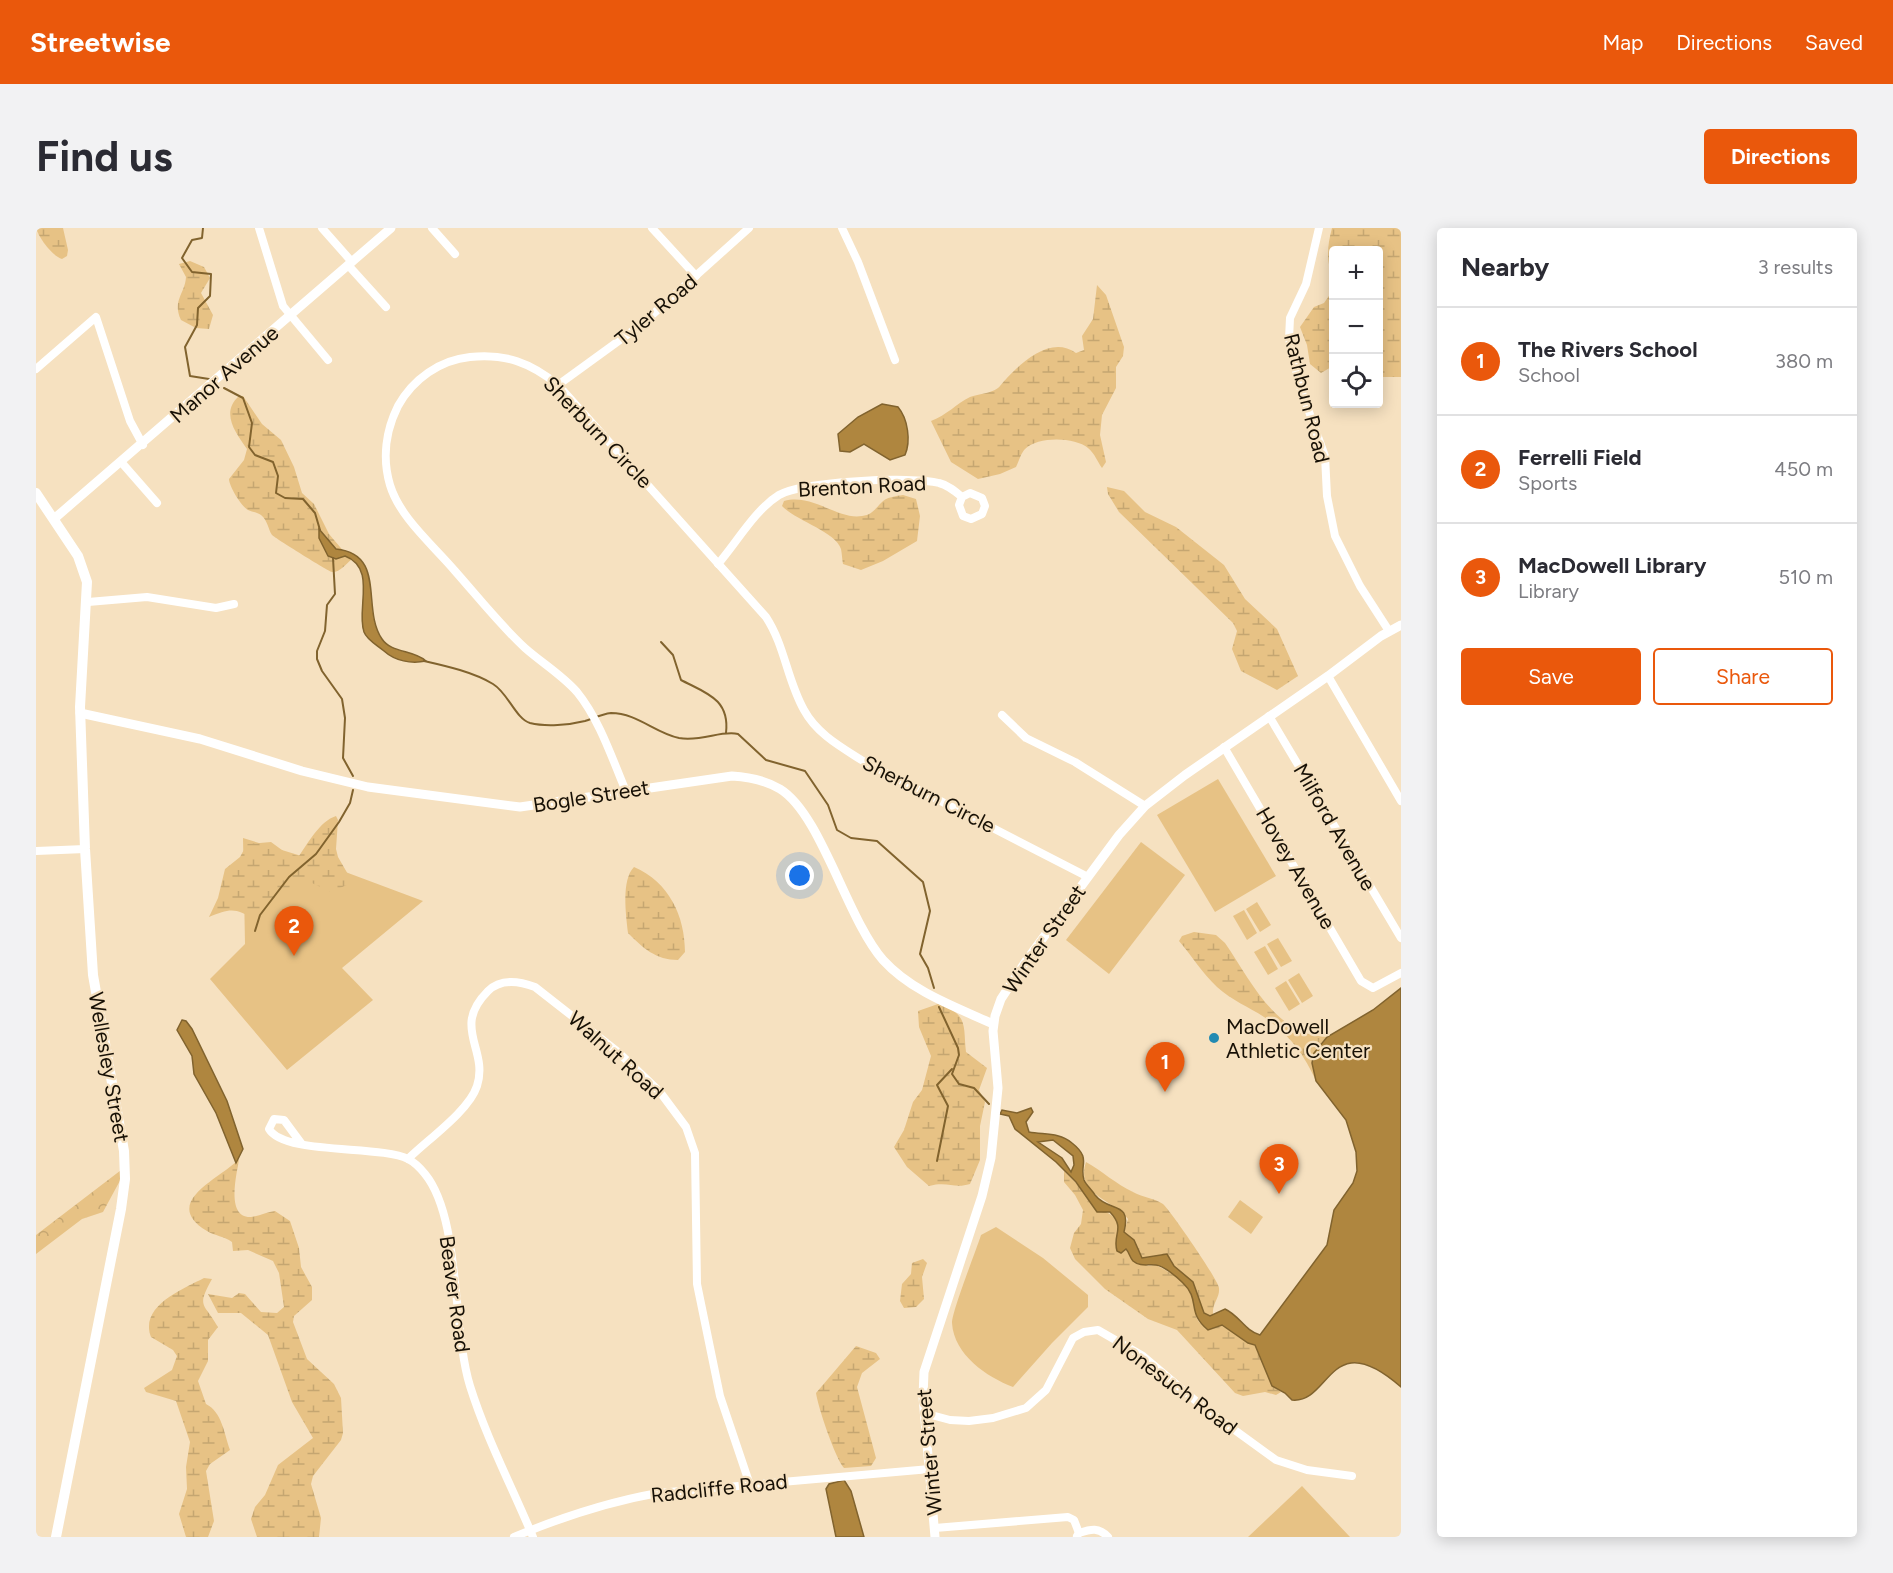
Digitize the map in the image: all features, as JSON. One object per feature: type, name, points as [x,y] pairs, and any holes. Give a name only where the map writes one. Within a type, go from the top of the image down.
[{"type":"main road","name":"Wellesley Street","points":[[36,493],[55,518],[86,574],[88,596],[80,713],[93,975],[122,1137],[125,1179],[56,1537]]},
{"type":"street","points":[[259,228],[280,300],[290,316],[328,360]]},
{"type":"street","points":[[322,228],[386,307]]},
{"type":"street","name":"Manor Avenue","points":[[55,518],[143,445],[391,228]]},
{"type":"street","points":[[432,228],[455,254]]},
{"type":"street","points":[[652,228],[696,276]]},
{"type":"street","name":"Tyler Road","points":[[558,385],[618,343],[749,228]]},
{"type":"street","points":[[842,228],[895,360]]},
{"type":"street","name":"Rathbun Road","points":[[1319,228],[1310,274],[1290,318],[1289,339],[1299,384],[1325,456],[1327,496],[1335,536],[1356,578],[1389,631]]},
{"type":"street","points":[[36,369],[96,317],[130,421],[143,445]]},
{"type":"street","name":"Sherburn Circle","points":[[625,789],[596,725],[570,685],[523,646],[399,506],[390,485],[386,466],[386,442],[392,419],[404,395],[422,376],[438,366],[468,357],[498,356],[522,362],[558,385],[774,628],[804,710],[830,740],[863,761],[1088,877]]},
{"type":"street","points":[[122,463],[157,503]]},
{"type":"street","name":"Brenton Road","points":[[718,564],[767,505],[790,489],[853,482],[915,480],[947,486],[962,497]]},
{"type":"street","points":[[88,596],[147,597],[216,608],[234,604]]},
{"type":"street","name":"Winter Street","points":[[935,1533],[922,1385],[926,1359],[982,1196],[991,1158],[998,1088],[993,1024],[1001,999],[1017,973],[1123,830],[1145,806],[1224,747],[1389,631],[1401,625]]},
{"type":"street","points":[[1328,676],[1401,801]]},
{"type":"street","name":"Bogle Street","points":[[80,713],[200,739],[302,771],[368,787],[520,807],[625,789],[732,776],[765,781],[782,790],[803,814],[857,921],[885,962],[909,984],[993,1024]]},
{"type":"street","points":[[1002,715],[1026,738],[1075,762],[1145,806]]},
{"type":"street","name":"Milford Avenue","points":[[1269,716],[1401,938]]},
{"type":"street","name":"Hovey Avenue","points":[[1224,747],[1361,981],[1369,987],[1382,985],[1401,973]]},
{"type":"street","points":[[36,850],[85,849]]},
{"type":"street","name":"Walnut Road","points":[[408,1159],[467,1102],[477,1086],[479,1067],[470,1022],[476,1003],[492,987],[506,982],[522,982],[535,987],[618,1052],[660,1092],[686,1127],[695,1153],[697,1284],[720,1396],[750,1485]]},
{"type":"street","points":[[301,1143],[408,1159]]},
{"type":"street","name":"Beaver Road","points":[[408,1159],[424,1172],[439,1198],[445,1215],[461,1341],[470,1386],[532,1534]]},
{"type":"street","name":"Nonesuch Road","points":[[924,1413],[950,1420],[969,1421],[993,1418],[1026,1408],[1047,1390],[1073,1338],[1084,1332],[1098,1330],[1143,1356],[1203,1407],[1276,1460],[1306,1470],[1352,1476]]},
{"type":"street","name":"Radcliffe Road","points":[[514,1537],[532,1534],[565,1515],[615,1501],[658,1493],[930,1469]]},
{"type":"street","points":[[935,1533],[1068,1517],[1074,1520],[1078,1535],[1095,1529],[1102,1530],[1108,1537]]},
{"type":"green space","points":[[36,228],[63,228],[68,250],[67,256],[62,259],[50,251]]},
{"type":"green space","points":[[1332,228],[1401,228],[1401,377],[1383,377],[1383,246],[1329,246],[1329,266],[1328,254],[1329,241]]},
{"type":"green space","points":[[190,261],[204,267],[210,278],[201,293],[213,315],[209,329],[196,328],[181,320],[179,313],[178,302],[186,277],[179,264]]},
{"type":"green space","points":[[1097,285],[1106,295],[1124,347],[1123,356],[1116,367],[1116,388],[1102,415],[1100,435],[1106,462],[1102,468],[1088,448],[1066,440],[1047,440],[1031,445],[1024,451],[1016,467],[1000,474],[978,479],[951,462],[931,421],[970,397],[998,388],[1024,362],[1044,350],[1055,347],[1066,348],[1076,353],[1084,350],[1082,336],[1093,319]]},
{"type":"green space","points":[[1329,296],[1329,368],[1321,373],[1310,364],[1307,345],[1300,327],[1314,307],[1324,303]]},
{"type":"green space","points":[[239,396],[243,396],[262,424],[281,440],[294,467],[302,493],[314,504],[329,534],[351,560],[340,570],[332,572],[328,570],[272,535],[263,517],[245,508],[236,496],[229,479],[244,460],[247,449],[235,430],[230,416],[233,403]]},
{"type":"green space","points":[[1107,487],[1124,491],[1145,512],[1176,527],[1224,565],[1245,599],[1277,629],[1298,676],[1277,690],[1241,671],[1232,649],[1237,631],[1233,623],[1119,512],[1108,494]]},
{"type":"green space","points":[[903,495],[916,499],[920,516],[917,541],[883,561],[861,570],[843,564],[841,549],[831,537],[796,517],[782,506],[784,501],[805,501],[843,514],[862,516],[871,513],[886,499]]},
{"type":"green space","points":[[1218,779],[1276,876],[1215,912],[1157,815]]},
{"type":"green space","points":[[336,816],[338,820],[336,849],[349,876],[349,884],[331,892],[312,883],[293,885],[271,909],[254,920],[237,911],[222,912],[209,917],[218,898],[225,869],[240,857],[247,844],[271,842],[286,853],[299,856],[320,827]]},
{"type":"green space","points":[[243,838],[308,858],[423,901],[342,968],[373,1000],[287,1070],[210,979],[245,944]]},
{"type":"green space","points":[[1141,842],[1185,875],[1109,974],[1066,940]]},
{"type":"green space","points":[[634,867],[657,882],[673,902],[684,939],[685,952],[678,960],[663,958],[650,952],[628,933],[626,889],[627,880]]},
{"type":"green space","points":[[1257,902],[1271,925],[1260,932],[1246,909]]},
{"type":"green space","points":[[1244,910],[1257,933],[1247,940],[1233,916]]},
{"type":"green space","points":[[1194,932],[1216,935],[1225,943],[1255,989],[1279,1017],[1309,1034],[1327,1037],[1318,1047],[1314,1057],[1316,1081],[1301,1053],[1281,1030],[1222,992],[1202,970],[1179,941],[1182,936]]},
{"type":"green space","points":[[1278,938],[1292,961],[1281,967],[1267,944]]},
{"type":"green space","points":[[1265,946],[1278,969],[1268,975],[1254,952]]},
{"type":"green space","points":[[1299,973],[1313,996],[1302,1003],[1288,980]]},
{"type":"green space","points":[[1286,981],[1300,1004],[1289,1011],[1275,988]]},
{"type":"green space","points":[[938,1004],[960,1017],[963,1022],[966,1052],[987,1068],[979,1090],[985,1102],[980,1126],[980,1160],[970,1184],[960,1186],[941,1184],[929,1186],[907,1167],[894,1147],[904,1130],[913,1102],[922,1090],[931,1056],[919,1027],[918,1011]]},
{"type":"green space","points":[[239,1159],[234,1194],[238,1210],[243,1215],[251,1217],[275,1211],[290,1221],[299,1248],[301,1267],[312,1287],[312,1300],[294,1316],[293,1322],[307,1359],[334,1384],[341,1398],[343,1433],[341,1440],[313,1476],[311,1484],[321,1518],[319,1537],[257,1537],[251,1519],[278,1465],[313,1438],[292,1402],[268,1335],[241,1313],[218,1313],[208,1294],[232,1298],[239,1293],[245,1294],[261,1312],[277,1313],[284,1307],[279,1273],[273,1261],[248,1250],[233,1251],[232,1242],[207,1231],[194,1220],[189,1210],[192,1200],[199,1191]]},
{"type":"green space","points":[[1086,1162],[1127,1189],[1163,1204],[1194,1246],[1217,1283],[1219,1292],[1213,1314],[1210,1316],[1204,1313],[1193,1282],[1174,1266],[1171,1259],[1142,1258],[1134,1240],[1124,1232],[1128,1219],[1090,1189],[1084,1173]]},
{"type":"green space","points":[[129,1164],[103,1212],[82,1219],[36,1254],[36,1235]]},
{"type":"green space","points":[[1064,1171],[1081,1188],[1093,1207],[1114,1217],[1119,1227],[1123,1249],[1129,1251],[1132,1260],[1148,1266],[1156,1265],[1174,1275],[1190,1289],[1195,1302],[1197,1318],[1203,1326],[1208,1330],[1222,1325],[1248,1343],[1256,1345],[1272,1386],[1281,1392],[1276,1395],[1265,1392],[1243,1396],[1235,1393],[1177,1330],[1148,1319],[1105,1289],[1075,1259],[1070,1248],[1074,1233],[1081,1224],[1083,1210],[1075,1195],[1064,1182]]},
{"type":"green space","points":[[1240,1200],[1263,1217],[1251,1234],[1228,1217]]},
{"type":"green space","points":[[996,1227],[1043,1258],[1088,1295],[1088,1307],[1013,1387],[983,1371],[965,1355],[954,1335],[952,1323],[981,1235]]},
{"type":"green space","points":[[923,1259],[927,1263],[922,1277],[924,1299],[916,1307],[904,1308],[900,1301],[902,1284],[911,1274],[912,1263]]},
{"type":"green space","points":[[204,1278],[212,1279],[203,1300],[218,1327],[208,1340],[208,1361],[198,1381],[206,1404],[216,1412],[219,1418],[230,1450],[210,1464],[206,1471],[214,1521],[208,1537],[186,1537],[179,1514],[187,1489],[186,1467],[190,1442],[176,1401],[146,1392],[144,1388],[172,1370],[177,1356],[173,1350],[151,1337],[149,1326],[151,1316],[165,1300]]},
{"type":"green space","points":[[856,1346],[876,1353],[880,1359],[862,1373],[857,1387],[876,1458],[871,1466],[844,1468],[827,1432],[816,1393]]},
{"type":"green space","points":[[1302,1486],[1350,1537],[1248,1537]]},
{"type":"shaded area","points":[[882,404],[898,407],[904,418],[908,437],[905,455],[890,460],[864,444],[850,452],[840,451],[838,434],[858,417]]},
{"type":"shaded area","points":[[319,529],[336,549],[352,553],[362,561],[370,585],[376,627],[386,644],[426,661],[409,662],[398,659],[367,638],[362,623],[364,590],[360,570],[355,562],[345,556],[336,559],[328,556],[319,538]]},
{"type":"shaded area","points":[[1401,988],[1401,1387],[1377,1370],[1359,1363],[1345,1364],[1305,1398],[1292,1400],[1272,1386],[1255,1345],[1248,1343],[1222,1325],[1208,1330],[1201,1324],[1188,1289],[1177,1278],[1159,1266],[1136,1263],[1126,1249],[1121,1253],[1117,1251],[1118,1227],[1110,1212],[1097,1212],[1076,1182],[1056,1162],[1015,1129],[1009,1116],[1000,1114],[1002,1110],[1017,1113],[1031,1108],[1033,1112],[1026,1122],[1029,1132],[1062,1137],[1082,1153],[1085,1182],[1101,1200],[1118,1208],[1125,1215],[1124,1232],[1134,1240],[1142,1258],[1167,1254],[1174,1266],[1193,1282],[1204,1313],[1210,1316],[1225,1309],[1235,1315],[1250,1330],[1260,1335],[1327,1245],[1334,1210],[1353,1183],[1357,1171],[1356,1152],[1346,1120],[1316,1081],[1312,1063],[1314,1053],[1327,1037],[1373,1010]],"holes":[[[1053,1140],[1073,1156],[1074,1165],[1071,1172],[1062,1158],[1038,1142]]]},
{"type":"shaded area","points":[[182,1020],[186,1021],[192,1029],[227,1101],[243,1149],[236,1163],[216,1113],[194,1074],[192,1056],[177,1030]]},
{"type":"shaded area","points":[[844,1480],[851,1491],[864,1537],[836,1537],[826,1489],[829,1484]]},
{"type":"waterway","points":[[203,228],[202,238],[192,240],[182,258],[192,272],[211,274],[210,296],[198,308],[197,325],[185,347],[190,376],[209,379]]},
{"type":"waterway","points":[[224,388],[243,398],[252,423],[249,447],[255,455],[273,462],[278,476],[276,493],[285,498],[303,499],[315,513],[320,530]]},
{"type":"waterway","points":[[333,558],[335,594],[327,605],[325,631],[317,651],[317,659],[322,671],[342,699],[345,718],[343,758],[353,776]]},
{"type":"waterway","points":[[661,642],[673,655],[681,680],[707,694],[720,705],[726,721],[726,733]]},
{"type":"waterway","points":[[424,661],[450,667],[493,684],[503,693],[520,716],[530,723],[565,724],[611,713],[629,716],[679,738],[738,734],[766,760],[805,771],[828,805],[837,830],[851,838],[877,841],[923,882],[930,911],[920,954],[928,968],[934,988]]},
{"type":"waterway","points":[[255,931],[260,915],[289,877],[316,854],[339,822],[350,803],[353,790]]},
{"type":"waterway","points":[[939,1007],[958,1048],[959,1055],[952,1074],[959,1084],[974,1088],[989,1104]]},
{"type":"waterway","points":[[937,1161],[948,1106],[937,1085],[952,1069]]},
{"type":"place","name":"Ferrelli Field","points":[[294,956]]},
{"type":"place","name":"MacDowell Athletic Center","points":[[1214,1038]]},
{"type":"place","name":"The Rivers School","points":[[1165,1092]]},
{"type":"place","name":"MacDowell Library","points":[[1279,1194]]}]
